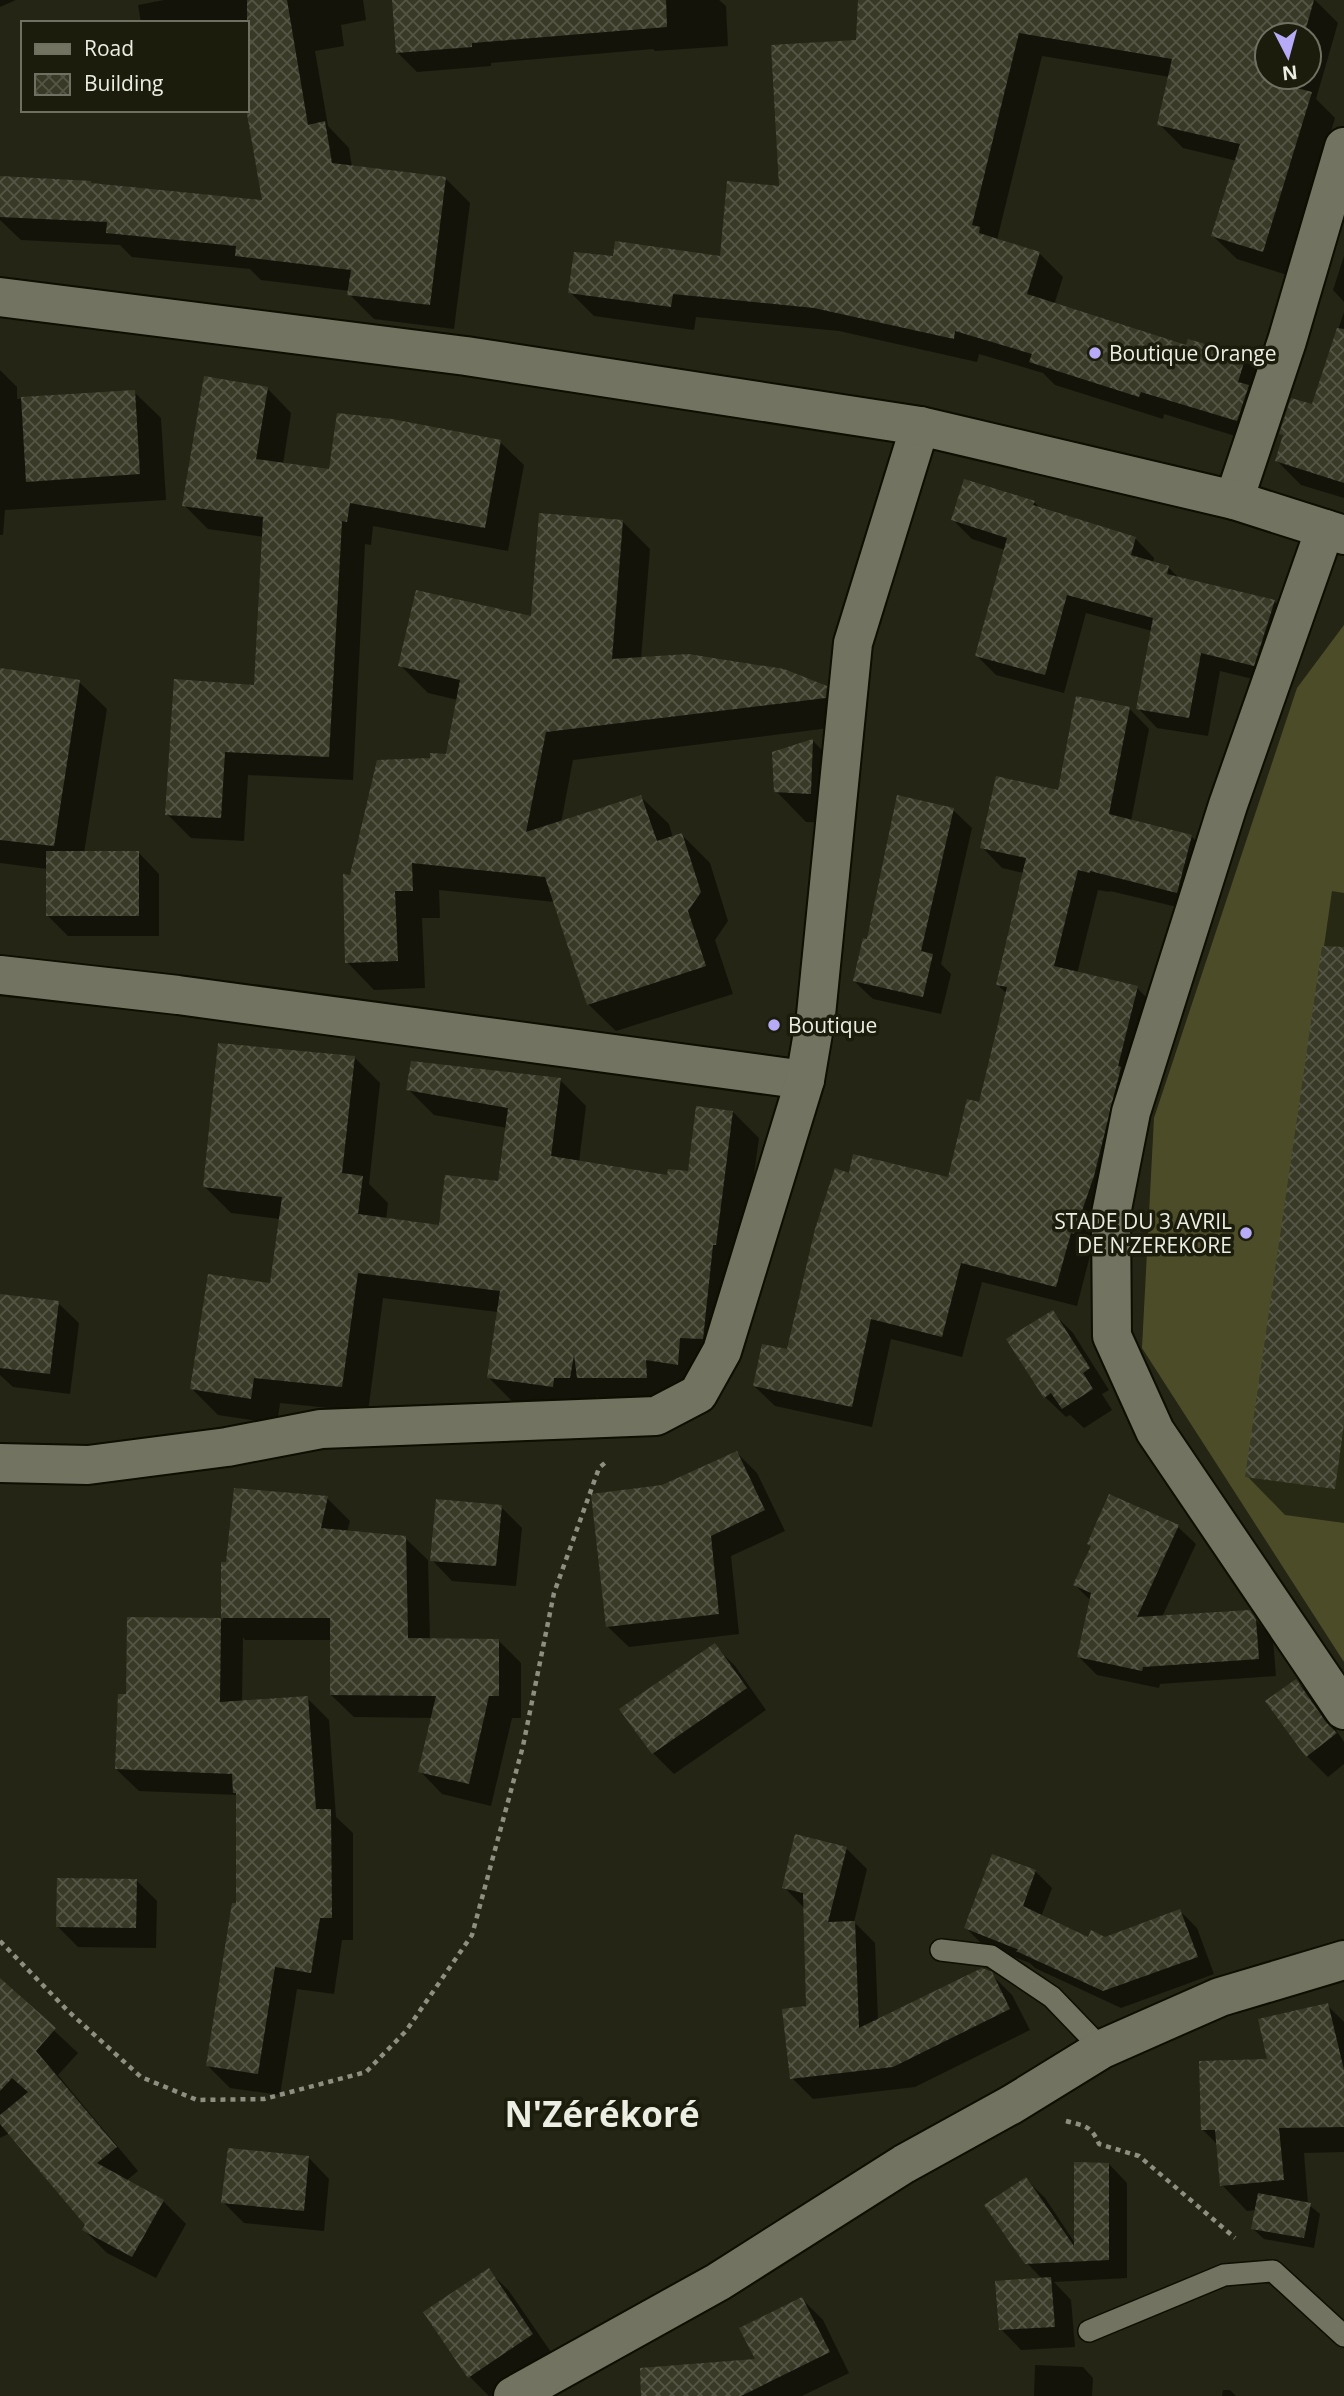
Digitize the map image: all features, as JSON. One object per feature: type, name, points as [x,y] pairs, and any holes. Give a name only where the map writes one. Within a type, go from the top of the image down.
[{"type":"street","points":[[1234,500],[1287,341],[1344,147]]},
{"type":"street","points":[[0,297],[466,356],[920,426],[1234,500],[1335,532],[1228,805],[1131,1112],[1111,1214],[1112,1336],[1154,1430],[1344,1710]]},
{"type":"street","points":[[0,1463],[88,1465],[227,1447],[321,1429],[656,1416],[698,1394],[722,1350],[805,1080],[816,1015],[853,643],[920,426]]},
{"type":"street","points":[[0,975],[178,995],[805,1080]]},
{"type":"street","points":[[513,2396],[718,2282],[904,2164],[1011,2105],[1102,2049],[1220,1997],[1344,1960]]},
{"type":"lane","points":[[942,1950],[991,1955],[1052,1997],[1102,2049]]},
{"type":"lane","points":[[1089,2331],[1223,2275],[1273,2271],[1344,2336]]},
{"type":"path","points":[[0,1941],[68,2011],[141,2077],[197,2100],[264,2099],[366,2072],[406,2032],[471,1935],[523,1746],[554,1593],[599,1468],[608,1460]]},
{"type":"path","points":[[1011,2105],[1088,2127],[1099,2144],[1139,2156],[1273,2271]]},
{"type":"green space","name":"STADE DU 3 AVRIL DE N'ZEREKORE","points":[[1344,625],[1344,1662],[1142,1348],[1154,1118],[1297,688]]},
{"type":"building","points":[[247,0],[287,0],[308,125],[325,121],[332,163],[446,177],[430,305],[347,295],[351,270],[235,256],[236,246],[106,233],[107,222],[0,217],[0,176],[91,181],[262,200],[247,114]]},
{"type":"building","points":[[392,0],[666,0],[667,27],[472,43],[472,47],[396,53]]},
{"type":"building","points":[[858,0],[1314,0],[1308,21],[1253,21],[1253,91],[1312,92],[1263,252],[1211,236],[1240,144],[1157,125],[1172,59],[1019,33],[972,225],[980,227],[979,233],[1040,252],[1027,294],[1186,345],[1188,339],[1246,356],[1238,382],[1249,385],[1237,421],[1141,392],[1139,397],[1029,362],[1032,354],[955,331],[954,339],[814,308],[673,294],[671,307],[568,293],[574,252],[613,256],[615,241],[720,256],[727,181],[779,186],[771,45],[856,40]]},
{"type":"building","points":[[1337,328],[1344,329],[1344,483],[1275,461],[1283,435],[1279,434],[1291,398],[1312,404]]},
{"type":"building","points":[[204,376],[268,387],[256,459],[329,469],[337,413],[392,419],[501,440],[485,528],[350,503],[347,522],[342,521],[329,757],[225,752],[221,818],[165,815],[174,679],[254,685],[263,517],[182,506]]},
{"type":"building","points":[[135,390],[140,474],[26,482],[21,397]]},
{"type":"building","points":[[964,479],[1035,501],[1033,505],[1136,537],[1131,555],[1169,566],[1167,574],[1275,600],[1254,666],[1201,653],[1189,718],[1136,709],[1153,618],[1067,595],[1045,675],[975,656],[1007,538],[951,520]]},
{"type":"building","points":[[539,513],[623,520],[612,659],[688,654],[784,669],[827,686],[826,698],[546,732],[526,832],[641,795],[657,841],[682,833],[701,892],[688,911],[706,966],[587,1005],[545,877],[412,863],[413,891],[395,891],[398,961],[345,963],[343,874],[350,875],[377,760],[430,758],[430,753],[446,754],[460,680],[398,666],[416,590],[531,616]]},
{"type":"building","points":[[0,668],[80,680],[54,846],[0,840]]},
{"type":"building","points":[[1076,696],[1130,707],[1109,814],[1192,835],[1177,893],[1078,870],[1054,966],[1138,986],[1094,1176],[1074,1234],[1071,1233],[1056,1287],[961,1263],[942,1337],[871,1319],[852,1407],[753,1386],[762,1344],[787,1349],[815,1229],[835,1168],[849,1173],[853,1154],[948,1177],[967,1099],[979,1102],[1007,987],[996,985],[1026,858],[980,848],[996,776],[1058,790]]},
{"type":"building","points":[[813,739],[811,794],[774,792],[772,752]]},
{"type":"building","points":[[897,795],[954,808],[921,951],[933,954],[923,997],[853,981],[863,938],[867,939]]},
{"type":"building","points":[[46,851],[139,851],[139,916],[46,916]]},
{"type":"building","points":[[1322,946],[1344,947],[1344,1424],[1335,1489],[1245,1477]]},
{"type":"building","points":[[218,1043],[355,1056],[342,1173],[363,1176],[358,1214],[439,1225],[445,1175],[498,1181],[508,1108],[406,1090],[411,1061],[561,1078],[551,1156],[667,1175],[668,1169],[688,1171],[696,1106],[733,1111],[716,1245],[713,1245],[703,1339],[680,1338],[678,1365],[646,1360],[647,1378],[577,1378],[574,1355],[570,1378],[554,1378],[553,1387],[487,1378],[500,1291],[358,1273],[342,1387],[254,1378],[251,1399],[190,1389],[208,1274],[270,1283],[282,1197],[203,1187]]},
{"type":"building","points":[[0,1294],[59,1301],[50,1374],[0,1368]]},
{"type":"building","points":[[1053,1310],[1090,1368],[1083,1373],[1093,1389],[1062,1409],[1051,1393],[1044,1398],[1006,1339]]},
{"type":"building","points":[[737,1451],[765,1510],[711,1536],[719,1614],[606,1627],[591,1494],[662,1485]]},
{"type":"building","points":[[234,1488],[328,1496],[321,1528],[406,1536],[408,1638],[499,1639],[499,1696],[489,1696],[469,1784],[418,1772],[436,1696],[330,1695],[330,1618],[221,1618],[221,1562],[226,1562]]},
{"type":"building","points":[[1109,1494],[1179,1525],[1137,1617],[1250,1610],[1256,1620],[1259,1659],[1143,1667],[1142,1671],[1077,1657],[1091,1593],[1073,1585],[1091,1546],[1087,1544]]},
{"type":"building","points":[[436,1499],[502,1505],[496,1566],[430,1561]]},
{"type":"building","points":[[127,1617],[221,1618],[220,1702],[308,1696],[316,1809],[331,1809],[332,1918],[320,1918],[311,1973],[275,1967],[258,2074],[206,2066],[232,1903],[236,1903],[236,1793],[233,1793],[232,1774],[115,1769],[118,1694],[126,1694]]},
{"type":"building","points":[[715,1643],[747,1688],[652,1754],[619,1709]]},
{"type":"building","points":[[1296,1679],[1326,1722],[1337,1733],[1306,1757],[1265,1701]]},
{"type":"building","points":[[795,1834],[847,1847],[828,1922],[855,1921],[859,2028],[982,1968],[992,1972],[1010,2009],[893,2067],[790,2079],[782,2009],[806,2006],[803,1893],[782,1888]]},
{"type":"building","points":[[992,1854],[1036,1870],[1023,1906],[1088,1937],[1091,1930],[1105,1937],[1180,1909],[1198,1957],[1103,1991],[1016,1951],[1019,1950],[964,1928]]},
{"type":"building","points":[[57,1878],[137,1879],[136,1928],[56,1927]]},
{"type":"building","points":[[0,1978],[56,2028],[36,2051],[117,2147],[97,2163],[164,2200],[132,2257],[82,2230],[85,2225],[0,2124],[0,2115],[28,2092],[12,2078],[0,2091]]},
{"type":"building","points":[[1328,2003],[1344,2070],[1344,2127],[1279,2128],[1284,2180],[1220,2186],[1215,2130],[1201,2130],[1199,2061],[1267,2059],[1258,2019]]},
{"type":"building","points":[[228,2148],[309,2156],[304,2211],[221,2203]]},
{"type":"building","points":[[1074,2162],[1109,2163],[1109,2260],[1025,2264],[984,2205],[1026,2177],[1074,2246]]},
{"type":"building","points":[[1258,2193],[1311,2203],[1304,2238],[1251,2229]]},
{"type":"building","points":[[489,2268],[533,2334],[468,2378],[423,2312]]},
{"type":"building","points":[[1051,2277],[1055,2327],[999,2330],[995,2281]]},
{"type":"building","points":[[802,2297],[830,2352],[741,2396],[641,2396],[640,2368],[755,2359],[739,2328]]},
{"type":"place","name":"Boutique Orange","points":[[1095,353]]},
{"type":"place","name":"Boutique","points":[[774,1025]]},
{"type":"place","name":"STADE DU 3 AVRIL DE N'ZEREKORE","points":[[1246,1233]]},
{"type":"district","name":"N'Zérékoré","points":[[602,2113]]}]
